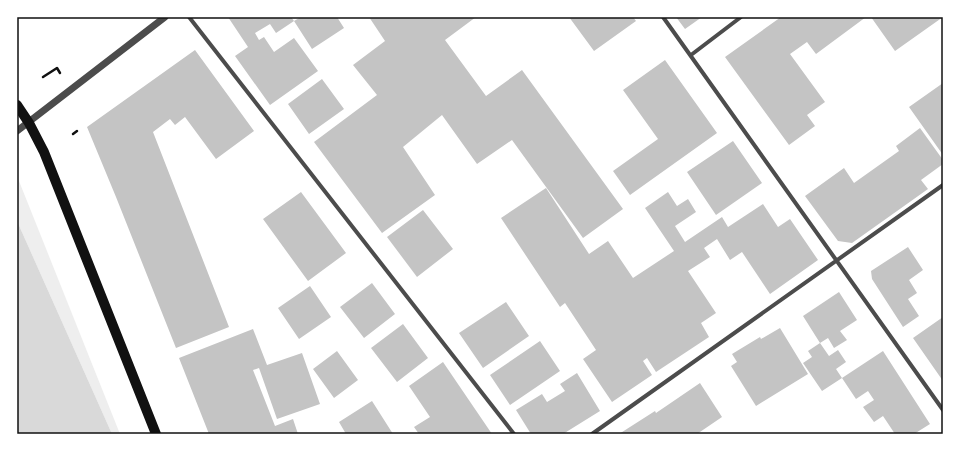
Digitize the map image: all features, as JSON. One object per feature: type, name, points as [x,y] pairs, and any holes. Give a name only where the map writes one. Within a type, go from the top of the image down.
[{"type":"main road","points":[[17,106],[29,123],[59,185],[156,434]]},
{"type":"street","points":[[17,131],[165,17]]},
{"type":"street","points":[[189,17],[514,434]]},
{"type":"street","points":[[663,17],[691,54],[943,410]]},
{"type":"street","points":[[691,54],[741,17]]},
{"type":"street","points":[[592,434],[943,185]]},
{"type":"path","points":[[44,77],[58,68],[60,73]]},
{"type":"path","points":[[73,134],[77,131]]},
{"type":"shaded area","points":[[17,176],[120,434],[112,434],[17,221]]},
{"type":"shaded area","points":[[17,221],[112,434],[17,434]]},
{"type":"building","points":[[228,17],[291,17],[294,21],[276,33],[270,24],[255,33],[259,40],[264,37],[274,52],[294,38],[318,71],[270,105],[235,56],[248,47]]},
{"type":"building","points":[[301,17],[337,17],[344,28],[312,49],[294,21]]},
{"type":"building","points":[[369,17],[476,17],[445,40],[486,96],[522,70],[623,209],[583,238],[512,140],[477,164],[442,115],[403,147],[435,195],[382,233],[314,142],[377,95],[353,65],[385,41]]},
{"type":"building","points":[[569,17],[633,17],[636,21],[594,51]]},
{"type":"building","points":[[676,17],[702,17],[685,29]]},
{"type":"building","points":[[781,17],[866,17],[816,54],[807,42],[790,54],[825,102],[807,115],[815,126],[789,145],[725,57]]},
{"type":"building","points":[[871,17],[943,17],[895,51]]},
{"type":"building","points":[[195,50],[254,131],[216,159],[185,117],[175,125],[170,119],[153,132],[229,327],[176,348],[87,127]]},
{"type":"building","points":[[665,60],[717,133],[630,195],[613,171],[658,139],[623,90]]},
{"type":"building","points":[[322,79],[344,109],[309,134],[288,104]]},
{"type":"building","points":[[943,83],[943,155],[909,107]]},
{"type":"building","points":[[920,128],[943,160],[943,164],[921,180],[928,189],[852,243],[838,241],[805,196],[844,168],[854,183],[899,151],[896,146]]},
{"type":"building","points":[[733,141],[762,183],[716,215],[687,172]]},
{"type":"building","points":[[546,188],[589,254],[608,241],[633,278],[674,251],[645,208],[668,192],[677,206],[688,199],[696,212],[675,226],[685,242],[722,217],[728,227],[763,204],[778,227],[790,219],[818,260],[770,294],[742,252],[730,260],[717,239],[704,248],[710,257],[688,271],[716,313],[701,323],[709,337],[656,372],[647,358],[643,361],[652,375],[612,402],[583,359],[596,350],[565,303],[560,307],[501,218]]},
{"type":"building","points":[[301,192],[346,253],[308,281],[263,219]]},
{"type":"building","points":[[423,210],[453,249],[417,277],[387,237]]},
{"type":"building","points":[[908,247],[923,270],[909,280],[917,293],[908,299],[919,316],[903,327],[872,279],[871,271]]},
{"type":"building","points":[[372,283],[395,314],[364,338],[340,307]]},
{"type":"building","points":[[310,286],[331,317],[299,339],[278,308]]},
{"type":"building","points":[[839,292],[857,320],[840,331],[847,340],[834,348],[828,338],[820,343],[803,316]]},
{"type":"building","points":[[506,302],[529,336],[483,368],[459,333]]},
{"type":"building","points":[[943,317],[943,381],[913,338]]},
{"type":"building","points":[[403,324],[428,358],[397,382],[371,348]]},
{"type":"building","points":[[780,328],[808,374],[756,406],[731,366],[737,362],[732,354],[760,337],[761,339]]},
{"type":"building","points":[[253,329],[267,365],[302,353],[320,404],[277,419],[259,368],[253,370],[275,426],[293,419],[298,434],[209,434],[179,358]]},
{"type":"building","points":[[540,341],[560,371],[510,405],[490,375]]},
{"type":"building","points":[[820,343],[829,356],[838,350],[846,362],[836,369],[842,378],[822,391],[803,363],[812,357],[808,351]]},
{"type":"building","points":[[337,351],[358,380],[334,398],[313,369]]},
{"type":"building","points":[[883,351],[930,424],[914,434],[895,434],[883,416],[874,422],[863,407],[874,400],[868,391],[856,399],[842,378]]},
{"type":"building","points":[[443,362],[492,434],[419,434],[414,427],[430,417],[409,386]]},
{"type":"building","points":[[577,373],[600,411],[563,434],[531,434],[516,410],[542,394],[547,402],[565,391],[560,384]]},
{"type":"building","points":[[700,383],[722,417],[697,434],[619,434],[655,411],[656,413]]},
{"type":"building","points":[[372,401],[393,434],[346,434],[339,422]]}]
